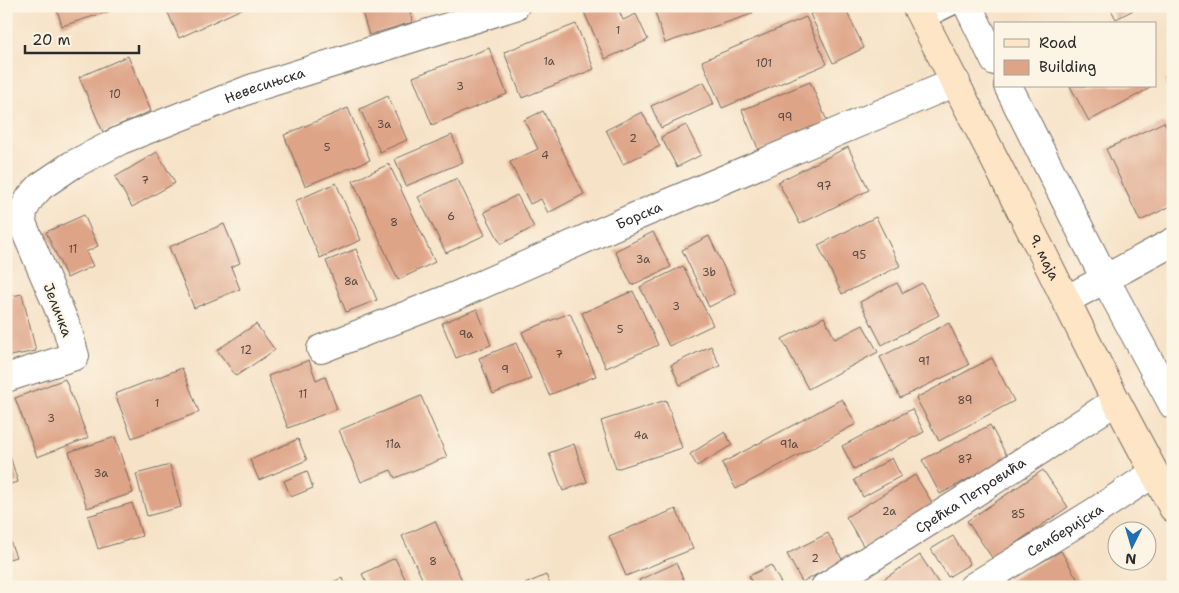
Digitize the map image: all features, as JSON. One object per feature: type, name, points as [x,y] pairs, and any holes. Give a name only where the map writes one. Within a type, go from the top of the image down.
[{"type":"main road","name":"9. маја","points":[[920,14],[1116,401],[1173,508]]},
{"type":"street","name":"Невесињска","points":[[30,198],[41,186],[72,165],[138,133],[253,88],[515,6]]},
{"type":"street","points":[[968,6],[994,59]]},
{"type":"street","name":"Борска","points":[[321,349],[458,295],[637,216],[956,82]]},
{"type":"street","points":[[1009,88],[1105,279],[1173,406]]},
{"type":"street","name":"Јеличка","points":[[6,378],[75,356],[67,328],[22,222],[23,211],[30,198]]},
{"type":"street","points":[[1066,300],[1173,242]]},
{"type":"street","name":"Срећка Петровића","points":[[825,587],[946,512],[1116,401]]},
{"type":"street","name":"Семберијска","points":[[973,587],[1154,473]]},
{"type":"lane","points":[[920,14],[955,6]]},
{"type":"building","points":[[56,6],[123,6],[123,7],[62,26]]},
{"type":"building","points":[[165,6],[248,6],[179,38]]},
{"type":"building","points":[[360,6],[408,6],[413,22],[369,35]]},
{"type":"building","points":[[597,6],[617,6],[623,20],[636,14],[648,40],[605,59],[584,12]]},
{"type":"building","points":[[653,6],[749,6],[752,14],[665,43]]},
{"type":"building","points":[[825,6],[844,6],[864,48],[833,63],[810,14]]},
{"type":"building","points":[[1109,6],[1141,6],[1116,19]]},
{"type":"building","points":[[806,17],[827,64],[722,108],[702,61]]},
{"type":"building","points":[[576,24],[594,69],[522,98],[504,52]]},
{"type":"building","points":[[489,48],[507,94],[432,125],[413,77]]},
{"type":"building","points":[[128,56],[151,111],[103,132],[79,77]]},
{"type":"building","points":[[1173,76],[1173,95],[1165,80]]},
{"type":"building","points":[[704,82],[714,104],[661,128],[651,106]]},
{"type":"building","points":[[810,82],[828,123],[759,151],[742,110]]},
{"type":"building","points":[[1071,88],[1150,88],[1089,121]]},
{"type":"building","points":[[388,96],[407,140],[380,152],[360,109]]},
{"type":"building","points":[[348,108],[370,160],[305,186],[284,135]]},
{"type":"building","points":[[543,111],[584,194],[548,213],[541,199],[530,204],[510,162],[538,149],[524,120]]},
{"type":"building","points":[[642,112],[660,146],[623,164],[606,130]]},
{"type":"building","points":[[1164,122],[1173,139],[1173,205],[1140,221],[1106,149]]},
{"type":"building","points":[[686,125],[701,155],[677,167],[661,137]]},
{"type":"building","points":[[452,135],[463,162],[406,186],[395,159]]},
{"type":"building","points":[[848,147],[869,190],[800,224],[778,182]]},
{"type":"building","points":[[157,152],[175,183],[132,207],[115,177]]},
{"type":"building","points":[[389,164],[435,262],[398,280],[353,181]]},
{"type":"building","points":[[457,178],[485,235],[446,253],[418,197]]},
{"type":"building","points":[[336,183],[361,240],[320,258],[295,201]]},
{"type":"building","points":[[517,195],[534,227],[501,244],[484,212]]},
{"type":"building","points":[[84,215],[98,246],[86,252],[93,266],[67,278],[46,232]]},
{"type":"building","points":[[876,217],[900,266],[842,294],[818,245]]},
{"type":"building","points":[[224,224],[240,263],[231,267],[240,289],[194,308],[169,247]]},
{"type":"building","points":[[653,232],[671,267],[632,285],[615,251]]},
{"type":"building","points":[[709,236],[736,293],[709,307],[682,250]]},
{"type":"building","points":[[356,249],[377,300],[346,312],[326,261]]},
{"type":"building","points":[[683,266],[713,325],[669,346],[640,287]]},
{"type":"building","points":[[897,283],[903,293],[922,283],[939,315],[882,345],[860,302]]},
{"type":"building","points":[[633,291],[658,345],[606,368],[582,313]]},
{"type":"building","points":[[22,294],[36,351],[6,357],[6,297]]},
{"type":"building","points":[[477,309],[491,345],[456,358],[442,323]]},
{"type":"building","points":[[570,313],[596,376],[549,395],[522,332]]},
{"type":"building","points":[[824,317],[835,339],[863,325],[878,352],[808,389],[782,339]]},
{"type":"building","points":[[949,323],[969,365],[900,398],[880,357]]},
{"type":"building","points":[[256,324],[275,350],[236,376],[217,350]]},
{"type":"building","points":[[516,343],[531,379],[493,394],[479,358]]},
{"type":"building","points":[[711,346],[720,366],[680,385],[671,365]]},
{"type":"building","points":[[992,358],[1014,401],[939,441],[916,398]]},
{"type":"building","points":[[309,360],[316,380],[325,376],[337,409],[288,428],[268,376]]},
{"type":"building","points":[[182,368],[199,412],[132,438],[115,394]]},
{"type":"building","points":[[65,379],[88,438],[37,457],[15,398]]},
{"type":"building","points":[[421,396],[447,457],[395,478],[391,470],[361,482],[339,430]]},
{"type":"building","points":[[842,399],[856,424],[736,489],[722,463]]},
{"type":"building","points":[[666,400],[682,448],[616,469],[601,421]]},
{"type":"building","points":[[912,409],[924,432],[854,469],[842,446]]},
{"type":"building","points":[[990,425],[1008,458],[940,494],[922,460]]},
{"type":"building","points":[[725,432],[732,445],[697,466],[690,454]]},
{"type":"building","points":[[115,437],[133,493],[87,508],[69,452]]},
{"type":"building","points":[[298,439],[307,460],[259,480],[250,460]]},
{"type":"building","points":[[6,443],[18,482],[6,485]]},
{"type":"building","points":[[574,444],[587,482],[563,491],[549,453]]},
{"type":"building","points":[[892,458],[901,476],[863,497],[854,480]]},
{"type":"building","points":[[170,465],[181,507],[147,516],[136,474]]},
{"type":"building","points":[[1043,470],[1068,507],[993,559],[967,521]]},
{"type":"building","points":[[307,471],[313,488],[291,497],[284,481]]},
{"type":"building","points":[[915,475],[933,504],[864,547],[846,517]]},
{"type":"building","points":[[132,503],[142,536],[98,549],[88,516]]},
{"type":"building","points":[[676,509],[693,549],[626,576],[609,536]]},
{"type":"building","points":[[435,521],[465,587],[426,587],[402,536]]},
{"type":"building","points":[[6,530],[16,557],[6,560]]},
{"type":"building","points":[[828,533],[843,561],[802,582],[787,554]]},
{"type":"building","points":[[953,536],[970,564],[948,577],[931,549]]},
{"type":"building","points":[[1061,551],[1082,587],[998,587]]},
{"type":"building","points":[[920,555],[941,587],[872,587]]},
{"type":"building","points":[[395,558],[409,587],[369,587],[362,574]]},
{"type":"building","points":[[676,563],[687,587],[642,587],[639,580]]},
{"type":"building","points":[[771,565],[783,587],[754,587],[749,576]]},
{"type":"building","points":[[546,575],[551,587],[518,587]]},
{"type":"building","points":[[342,578],[345,587],[321,587]]}]
